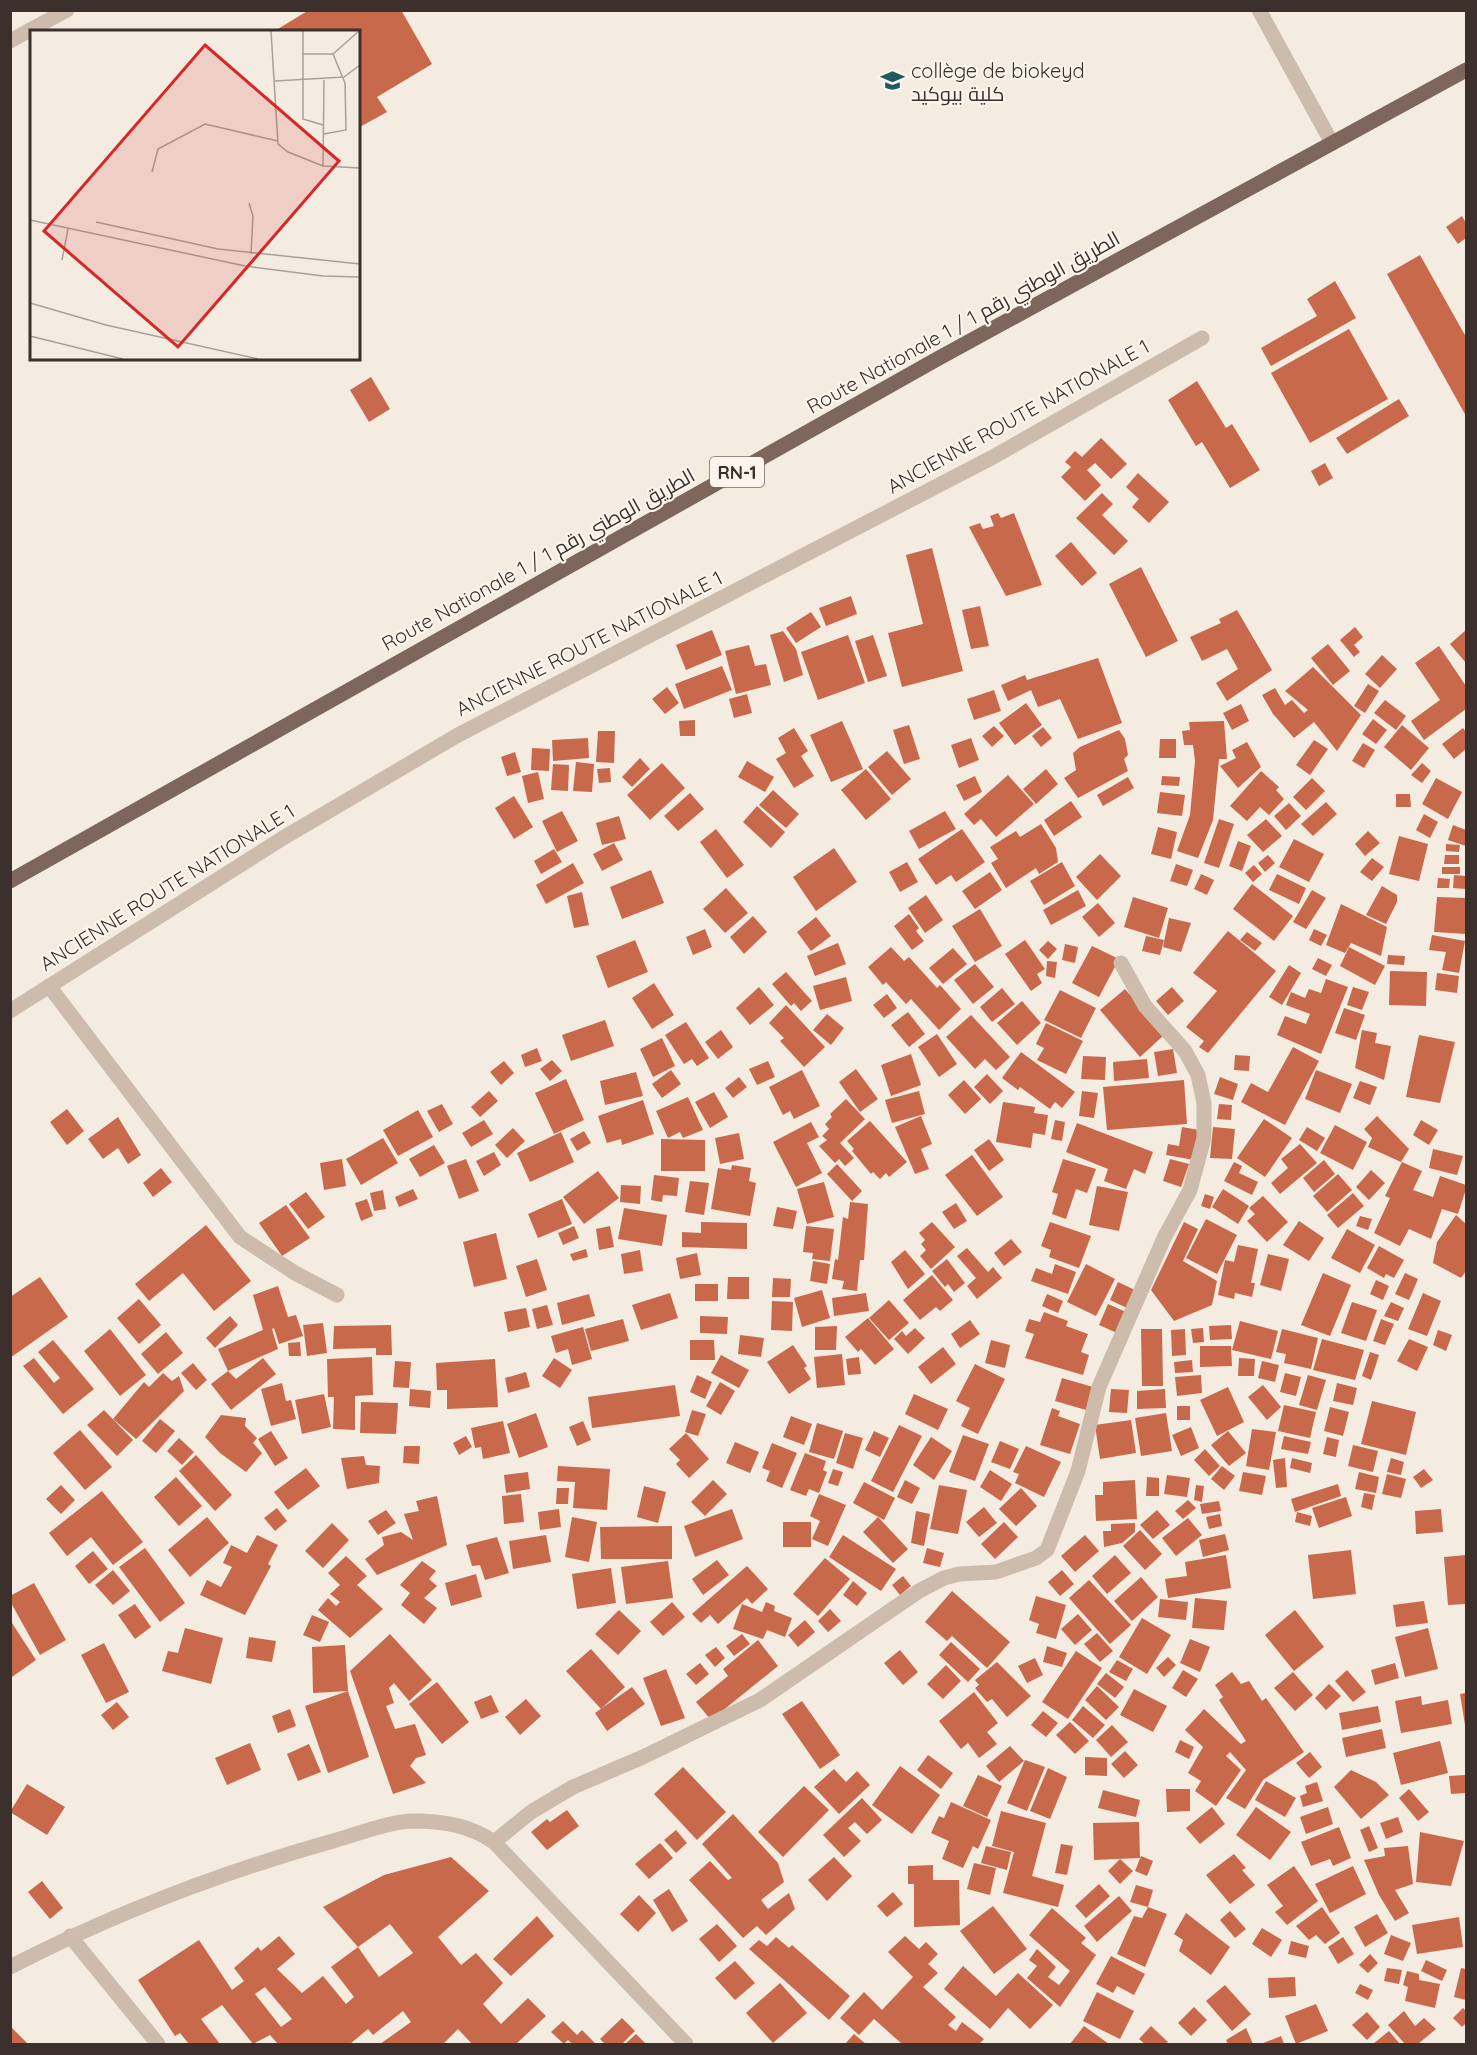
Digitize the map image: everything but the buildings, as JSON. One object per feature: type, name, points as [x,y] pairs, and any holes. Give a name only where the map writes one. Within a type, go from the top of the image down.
[{"type":"main road","name":"Route Nationale 1 / الطريق الوطني رقم 1","points":[[10,881],[928,364],[1467,70]]},
{"type":"street","points":[[30,30],[67,10]]},
{"type":"street","points":[[1259,10],[1332,143]]},
{"type":"street","points":[[10,41],[30,30]]},
{"type":"street","name":"ANCIENNE ROUTE NATIONALE 1","points":[[10,1011],[283,838],[458,735],[993,457],[1202,338]]},
{"type":"street","points":[[494,1842],[531,1812],[573,1786],[643,1757],[760,1700],[919,1591],[944,1578],[959,1574],[996,1572],[1036,1558],[1047,1550],[1078,1471],[1100,1387],[1164,1238],[1190,1190],[1204,1138],[1204,1103],[1198,1075],[1185,1051],[1145,1006],[1121,963]]},
{"type":"street","points":[[49,986],[240,1238],[295,1273],[337,1295]]},
{"type":"street","points":[[10,1967],[70,1936],[151,1902],[247,1869],[311,1848],[410,1821],[448,1822],[475,1830],[494,1842],[686,2044]]},
{"type":"street","points":[[70,1936],[158,2044]]},
{"type":"place","name":"collège de biokeyd كلية بيوكيد","points":[[893,81]]}]
